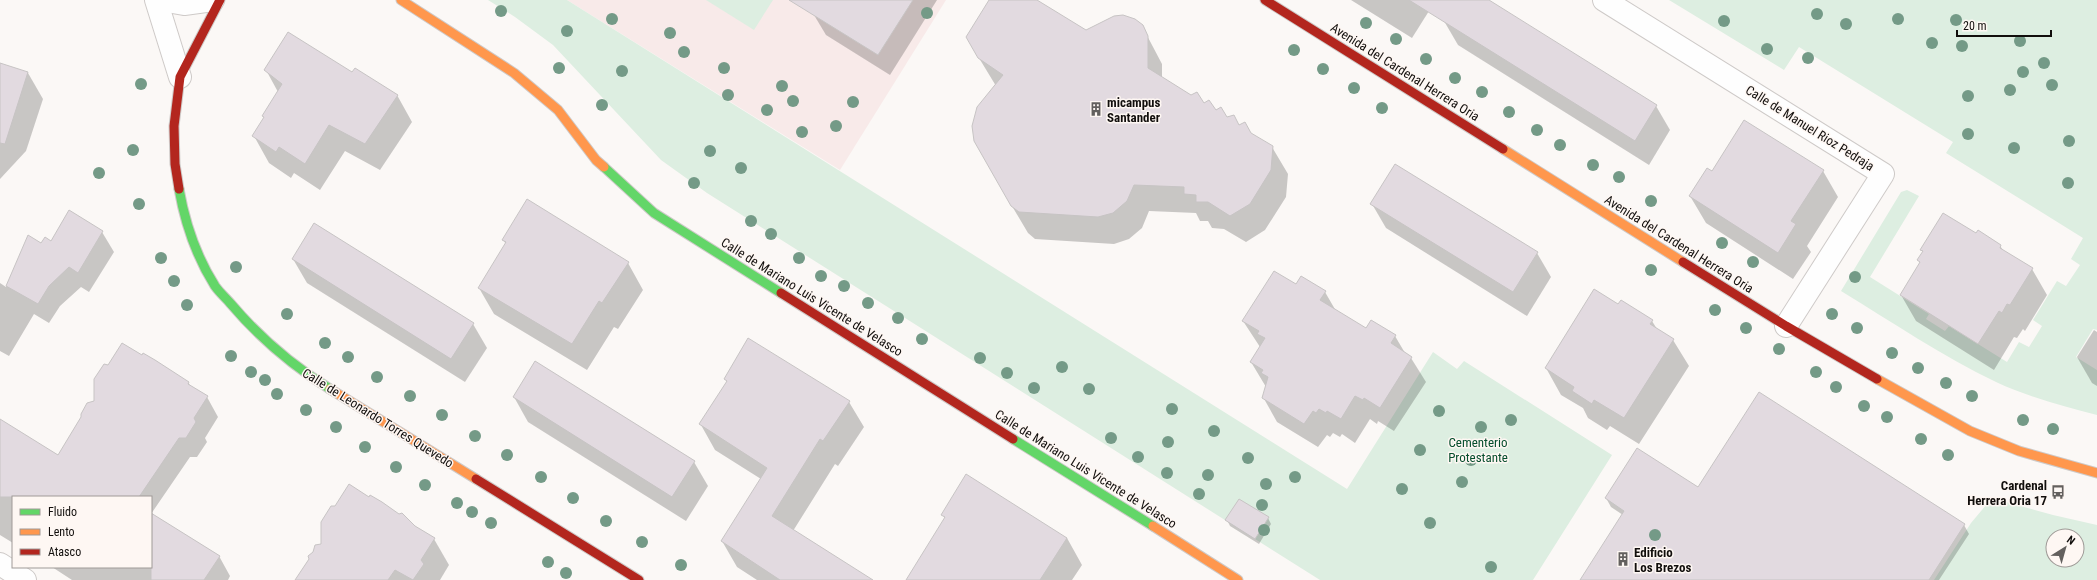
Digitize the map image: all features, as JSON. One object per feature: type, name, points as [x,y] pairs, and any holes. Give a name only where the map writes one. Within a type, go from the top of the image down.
[{"type":"street","name":"Calle de Leonardo Torres Quevedo","points":[[156,0],[180,77]]},
{"type":"street","points":[[161,0],[184,4],[213,0]]},
{"type":"street","name":"Calle de Leonardo Torres Quevedo","points":[[220,0],[180,77],[174,126],[175,164],[184,217],[194,245],[215,286],[247,323],[304,373],[639,580]]},
{"type":"street","name":"Calle de Mariano Luis Vicente de Velasco","points":[[401,0],[514,73],[532,88],[558,110],[596,160],[654,213],[1238,580]]},
{"type":"street","name":"Avenida del Cardenal Herrera Oria","points":[[1266,0],[1786,326],[1917,404],[1970,432],[2019,451],[2097,473]]},
{"type":"street","name":"Calle de Manuel Rioz Pedraja","points":[[1604,0],[1883,174],[1786,326]]},
{"type":"street","points":[[0,564],[25,580]]},
{"type":"shaded area","points":[[567,0],[946,0],[840,170]]},
{"type":"green space","name":"Cementerio Protestante","points":[[488,0],[567,0],[1347,489],[1433,352],[1457,369],[1464,361],[1612,455],[1533,580],[1320,580],[707,193],[661,160],[553,45],[515,17]]},
{"type":"green space","points":[[706,0],[773,0],[754,30]]},
{"type":"green space","points":[[1669,0],[2097,0],[2097,330],[2093,329],[2076,357],[2097,370],[2097,415],[2033,397],[1996,382],[1937,350],[1841,291],[1901,192],[1907,190],[1919,196],[1870,277],[1929,314],[1926,319],[1945,331],[1949,326],[2007,362],[2019,342],[2029,347],[2042,326],[2033,320],[2057,281],[2066,286],[2080,265],[2071,259],[2083,238],[1946,153],[1953,142],[1799,47],[1784,70]]},
{"type":"green space","points":[[1992,498],[2053,515],[2097,525],[2097,580],[1934,580],[1971,523]]},
{"type":"building","points":[[789,0],[913,0],[878,55]]},
{"type":"building","name":"micampus Santander","points":[[989,0],[1037,0],[1086,30],[1114,16],[1123,15],[1135,19],[1143,25],[1148,36],[1148,68],[1191,95],[1197,92],[1204,103],[1209,100],[1216,110],[1221,107],[1227,117],[1234,115],[1239,125],[1245,122],[1251,133],[1273,146],[1271,170],[1250,204],[1230,216],[1208,202],[1196,202],[1196,195],[1184,194],[1184,187],[1134,185],[1127,201],[1113,213],[1098,217],[1019,212],[1011,206],[974,141],[972,126],[977,107],[1003,75],[978,58],[966,37]]},
{"type":"building","points":[[1409,0],[1489,0],[1657,105],[1635,141]]},
{"type":"building","points":[[288,32],[352,72],[355,68],[398,95],[365,144],[329,125],[305,164],[279,147],[276,152],[252,136],[264,117],[262,116],[282,84],[264,70]]},
{"type":"building","points":[[0,63],[28,72],[5,144],[0,143]]},
{"type":"building","points":[[1744,120],[1824,170],[1791,221],[1796,224],[1778,253],[1689,196],[1707,168],[1712,171]]},
{"type":"building","points":[[1395,164],[1538,252],[1513,292],[1370,204]]},
{"type":"building","points":[[527,199],[629,262],[602,303],[599,301],[572,344],[478,288],[506,242],[502,240]]},
{"type":"building","points":[[69,210],[103,231],[78,273],[69,267],[49,286],[38,304],[6,286],[28,235],[41,243],[45,237],[51,241]]},
{"type":"building","points":[[1943,213],[1976,233],[1978,230],[2001,245],[2000,248],[2033,268],[2010,305],[2007,304],[2002,313],[1999,311],[1978,344],[1900,295],[1920,262],[1917,260],[1923,251],[1920,250]]},
{"type":"building","points":[[314,223],[474,323],[451,359],[292,259]]},
{"type":"building","points":[[1274,271],[1296,284],[1301,276],[1326,291],[1320,300],[1366,328],[1371,320],[1396,335],[1391,343],[1412,357],[1380,408],[1364,398],[1363,400],[1355,396],[1341,419],[1327,411],[1326,413],[1319,409],[1316,413],[1313,411],[1304,424],[1262,398],[1268,377],[1261,373],[1263,370],[1250,362],[1265,338],[1257,334],[1259,331],[1242,321]]},
{"type":"building","points":[[1594,289],[1618,304],[1621,300],[1653,320],[1650,324],[1674,339],[1624,418],[1594,400],[1592,404],[1572,391],[1574,387],[1545,368]]},
{"type":"building","points":[[748,338],[850,401],[823,441],[820,439],[772,516],[873,580],[780,580],[721,541],[767,468],[699,424],[727,381],[724,379]]},
{"type":"building","points":[[122,343],[142,355],[143,353],[155,360],[189,382],[188,384],[208,396],[194,418],[196,422],[186,438],[179,438],[140,496],[0,497],[0,419],[58,455],[81,417],[87,403],[94,401],[94,379],[104,364],[108,365]]},
{"type":"building","points":[[535,361],[695,461],[672,497],[513,397]]},
{"type":"building","points":[[1759,392],[1965,524],[1929,580],[1580,580],[1624,511],[1605,498],[1637,448],[1698,487]]},
{"type":"building","points":[[966,474],[1067,538],[1040,580],[906,580],[945,517],[941,515]]},
{"type":"building","points":[[349,484],[369,497],[370,495],[382,502],[399,514],[402,513],[415,526],[435,538],[421,560],[424,564],[413,580],[395,570],[388,580],[295,580],[309,559],[308,556],[313,552],[315,545],[321,544],[321,522],[331,506],[335,506]]},
{"type":"building","points":[[1239,499],[1269,517],[1255,539],[1225,520]]},
{"type":"building","points":[[152,514],[220,556],[204,580],[151,580]]},
{"type":"traffic: fast","points":[[604,167],[654,213],[781,293]]},
{"type":"traffic: fast","points":[[179,189],[184,214],[192,239],[208,275],[217,288],[253,328],[277,350],[303,371],[330,389]]},
{"type":"traffic: fast","points":[[1013,439],[1153,526]]},
{"type":"traffic: slow","points":[[401,0],[514,73],[558,110],[596,160],[604,167]]},
{"type":"traffic: slow","points":[[1503,149],[1683,262]]},
{"type":"traffic: slow","points":[[1877,379],[1970,431],[2019,451],[2097,473]]},
{"type":"traffic: slow","points":[[330,389],[476,479]]},
{"type":"traffic: slow","points":[[1153,526],[1238,580]]},
{"type":"traffic: jam","points":[[179,189],[175,164],[174,126],[180,77],[220,0]]},
{"type":"traffic: jam","points":[[1265,0],[1503,149]]},
{"type":"traffic: jam","points":[[1683,262],[1786,326],[1877,379]]},
{"type":"traffic: jam","points":[[781,293],[1013,439]]},
{"type":"traffic: jam","points":[[476,479],[639,580]]},
{"type":"place","name":"micampus Santander","points":[[1096,109]]},
{"type":"place","name":"Cardenal Herrera Oria 17","points":[[2058,492]]},
{"type":"place","name":"Edificio Los Brezos","points":[[1623,559]]}]
